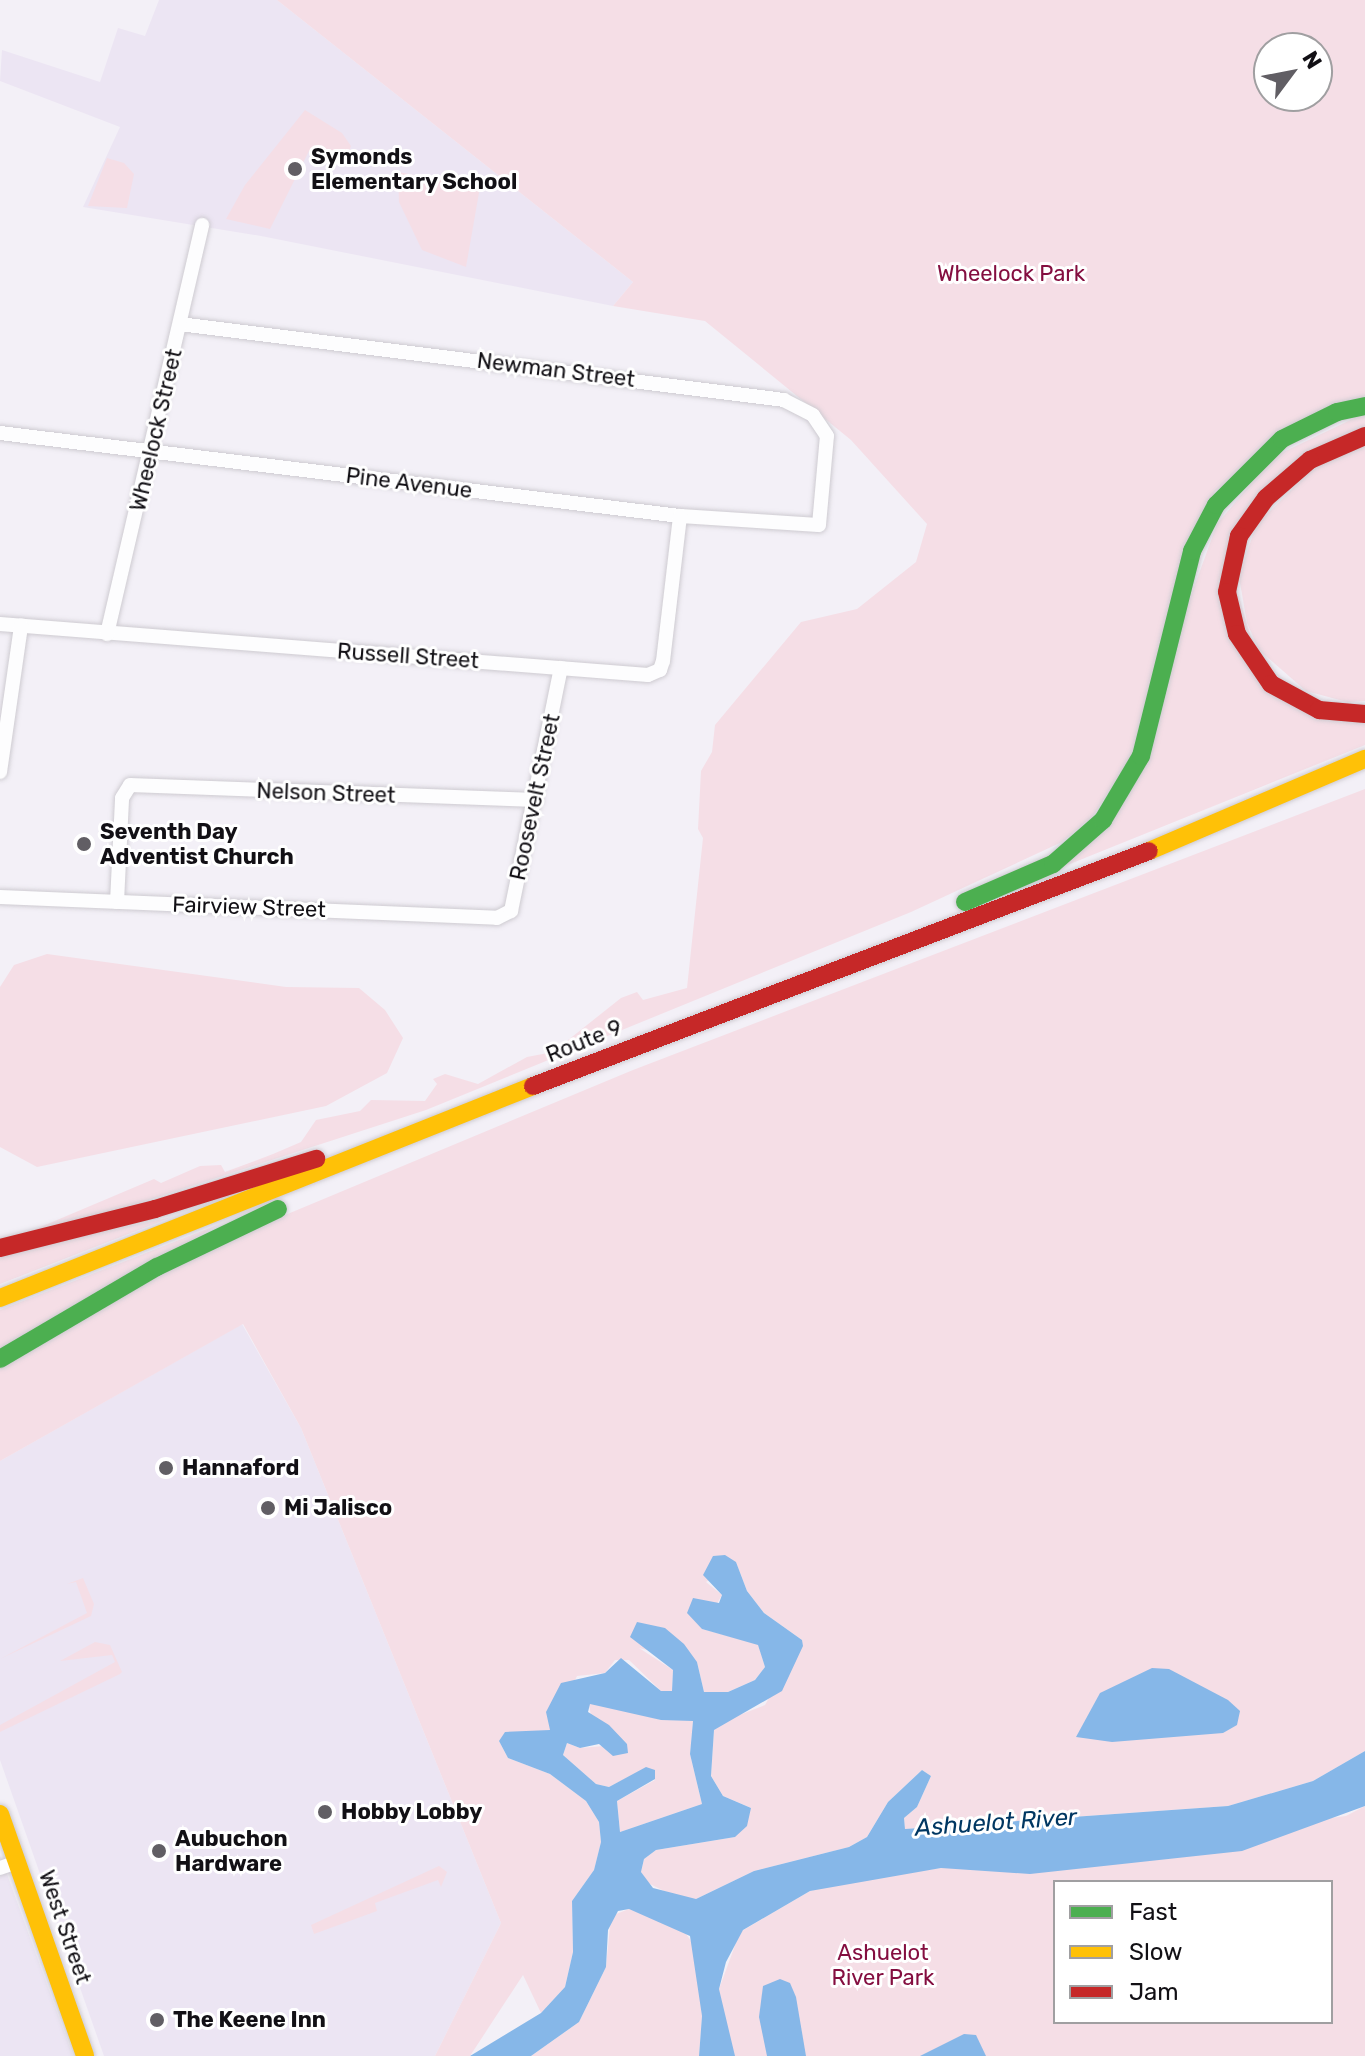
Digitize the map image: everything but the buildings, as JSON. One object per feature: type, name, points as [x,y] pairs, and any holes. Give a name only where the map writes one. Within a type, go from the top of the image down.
[{"type":"main road","points":[[772,991],[1053,864],[1103,820],[1141,756],[1192,551],[1216,505],[1282,439],[1337,412],[1365,406]]},
{"type":"main road","points":[[1365,436],[1310,460],[1266,498],[1239,536],[1227,592],[1237,634],[1271,684],[1319,710],[1365,714]]},
{"type":"main road","points":[[1188,836],[1365,759]]},
{"type":"main road","points":[[1188,836],[1365,779]]},
{"type":"main road","name":"Route 9","points":[[0,1298],[772,991],[1188,836]]},
{"type":"main road","points":[[0,1359],[200,1244],[503,1113],[518,1093]]},
{"type":"main road","points":[[0,1248],[155,1209],[367,1142],[393,1144]]},
{"type":"main road","name":"West Street","points":[[0,1814],[9,1865],[85,2056]]},
{"type":"street","name":"Wheelock Street","points":[[107,634],[202,225]]},
{"type":"street","name":"Newman Street","points":[[180,324],[784,400],[813,415],[827,436],[819,525]]},
{"type":"street","name":"Pine Avenue","points":[[0,433],[680,516],[819,525]]},
{"type":"street","name":"Russell Street","points":[[0,624],[648,675],[660,670],[680,516]]},
{"type":"street","points":[[0,772],[21,626]]},
{"type":"street","name":"Roosevelt Street","points":[[497,918],[511,911],[561,668]]},
{"type":"street","name":"Nelson Street","points":[[117,902],[122,798],[130,785],[536,800]]},
{"type":"street","name":"Fairview Street","points":[[0,897],[497,918]]},
{"type":"shaded area","name":"Symonds Elementary School","points":[[159,0],[277,0],[633,282],[613,306],[261,236],[83,207],[120,127],[0,81],[2,50],[100,82],[118,28],[145,36]]},
{"type":"shaded area","points":[[242,1324],[301,1428],[501,1923],[435,2056],[104,2056],[0,1760],[0,1461]]},
{"type":"shaded area","points":[[0,1855],[57,2012],[73,2056],[0,2056]]},
{"type":"green space","name":"Wheelock Park","points":[[277,0],[1365,0],[1365,396],[1215,491],[1137,747],[1093,816],[1062,842],[911,912],[426,1110],[136,1204],[31,1231],[154,1179],[161,1183],[200,1166],[221,1165],[225,1172],[273,1154],[301,1142],[316,1120],[360,1111],[371,1100],[425,1101],[437,1084],[433,1079],[445,1074],[478,1084],[527,1057],[553,1052],[621,998],[637,992],[643,1000],[687,988],[703,838],[698,829],[701,771],[712,752],[715,725],[801,622],[857,609],[916,562],[927,524],[851,440],[705,321],[613,306],[633,282]]},
{"type":"green space","points":[[305,110],[342,133],[351,146],[347,158],[309,151],[270,229],[226,219],[245,185]]},
{"type":"green space","points":[[107,158],[124,163],[134,174],[127,208],[88,206]]},
{"type":"green space","points":[[398,172],[480,187],[466,267],[422,250],[399,202]]},
{"type":"green space","points":[[1365,413],[1365,432],[1323,447],[1227,557],[1264,681],[1365,717],[1365,745],[1065,866],[1111,816],[1217,524],[1273,457]]},
{"type":"green space","points":[[1365,445],[1365,701],[1347,702],[1306,691],[1259,650],[1247,623],[1239,577],[1256,525],[1314,468]]},
{"type":"green space","points":[[1365,789],[1365,1751],[1313,1781],[1228,1806],[905,1829],[904,1818],[917,1807],[931,1776],[922,1770],[888,1802],[867,1837],[849,1847],[754,1871],[696,1899],[678,1898],[648,1883],[641,1872],[644,1859],[656,1850],[735,1837],[751,1808],[723,1796],[711,1776],[714,1730],[719,1723],[765,1705],[802,1640],[764,1613],[747,1591],[736,1562],[706,1582],[722,1595],[702,1629],[758,1644],[765,1667],[755,1680],[728,1692],[704,1692],[697,1662],[639,1648],[673,1670],[672,1691],[661,1691],[629,1660],[615,1660],[605,1673],[577,1676],[550,1730],[499,1741],[508,1758],[550,1774],[586,1801],[599,1822],[601,1842],[594,1870],[572,1901],[573,1952],[565,1987],[541,2013],[523,1975],[470,2056],[435,2056],[501,1923],[301,1428],[243,1324],[0,1461],[0,1366],[206,1248],[633,1070]]},
{"type":"green space","points":[[47,954],[286,987],[359,988],[385,1010],[403,1038],[387,1073],[326,1106],[37,1167],[0,1147],[0,987],[14,965]]},
{"type":"green space","points":[[172,1217],[0,1284],[0,1253]]},
{"type":"green space","points":[[220,1224],[0,1350],[0,1310]]},
{"type":"green space","points":[[83,1578],[94,1604],[91,1616],[0,1659],[87,1613],[76,1582],[67,1584]]},
{"type":"green space","points":[[95,1642],[110,1645],[122,1672],[120,1674],[0,1732],[0,1725],[115,1662],[112,1655],[60,1661]]},
{"type":"green space","points":[[589,1704],[608,1704],[661,1720],[693,1720],[690,1754],[702,1804],[620,1832],[617,1801],[655,1780],[646,1768],[609,1787],[596,1784],[563,1755],[567,1743],[580,1748],[627,1744],[591,1716]]},
{"type":"green space","name":"Ashuelot River Park","points":[[1365,1806],[1365,2056],[724,2056],[719,1989],[740,1932],[810,1891],[848,1880],[1346,1816]]},
{"type":"green space","points":[[439,1866],[447,1872],[441,1887],[438,1880],[375,1903],[377,1911],[314,1934],[311,1925]]},
{"type":"green space","points":[[629,1909],[684,1931],[696,1948],[702,2016],[699,2056],[531,2056],[579,2022],[606,1967],[611,1916]]},
{"type":"water","name":"Ashuelot River","points":[[725,1555],[736,1562],[747,1591],[764,1613],[802,1640],[803,1646],[782,1691],[714,1730],[711,1776],[723,1796],[751,1808],[747,1826],[735,1837],[656,1850],[644,1859],[641,1872],[653,1888],[696,1899],[754,1871],[849,1847],[867,1837],[888,1802],[922,1770],[931,1776],[917,1807],[904,1818],[905,1829],[1228,1806],[1313,1781],[1365,1751],[1365,1806],[1242,1851],[1030,1874],[941,1868],[810,1891],[743,1930],[726,1962],[719,1989],[735,2056],[699,2056],[702,2016],[690,1936],[629,1909],[618,1911],[608,1930],[606,1967],[579,2022],[531,2056],[470,2056],[541,2013],[565,1987],[573,1952],[572,1901],[594,1870],[601,1842],[599,1822],[586,1801],[550,1774],[508,1758],[499,1741],[505,1732],[550,1730],[546,1712],[561,1683],[605,1673],[621,1658],[661,1691],[672,1691],[673,1670],[630,1637],[637,1622],[665,1628],[684,1644],[697,1662],[704,1692],[728,1692],[755,1680],[765,1667],[758,1645],[702,1629],[687,1613],[693,1598],[719,1603],[722,1595],[703,1575],[713,1556]],"holes":[[[590,1704],[661,1720],[693,1721],[690,1754],[702,1804],[620,1832],[617,1801],[655,1779],[655,1770],[646,1767],[609,1787],[596,1784],[563,1755],[567,1743],[580,1748],[599,1744],[613,1756],[628,1753],[627,1744],[609,1725],[588,1712]]]},
{"type":"water","points":[[1152,1668],[1169,1669],[1228,1700],[1240,1711],[1237,1725],[1223,1733],[1112,1742],[1076,1737],[1100,1693]]},
{"type":"water","points":[[780,1979],[790,1983],[796,1997],[806,2056],[767,2056],[759,2017],[763,1986]]},
{"type":"water","points":[[964,2034],[976,2035],[986,2056],[920,2056]]},
{"type":"traffic: fast","points":[[965,902],[1053,864],[1103,820],[1141,756],[1192,551],[1216,505],[1282,439],[1337,412],[1365,406]]},
{"type":"traffic: fast","points":[[0,1359],[157,1267],[278,1209]]},
{"type":"traffic: slow","points":[[1149,851],[1365,759]]},
{"type":"traffic: slow","points":[[0,1298],[533,1086]]},
{"type":"traffic: slow","points":[[0,1814],[85,2056]]},
{"type":"traffic: jam","points":[[1365,436],[1310,460],[1266,498],[1239,536],[1227,592],[1237,634],[1271,684],[1319,710],[1365,714]]},
{"type":"traffic: jam","points":[[533,1086],[1149,851]]},
{"type":"traffic: jam","points":[[0,1248],[155,1209],[316,1159]]},
{"type":"place","name":"Symonds Elementary School","points":[[295,169]]},
{"type":"place","name":"Seventh Day Adventist Church","points":[[84,844]]},
{"type":"place","name":"Hannaford","points":[[166,1468]]},
{"type":"place","name":"Mi Jalisco","points":[[268,1508]]},
{"type":"place","name":"Hobby Lobby","points":[[325,1812]]},
{"type":"place","name":"Aubuchon Hardware","points":[[159,1851]]},
{"type":"place","name":"The Keene Inn","points":[[157,2020]]}]
